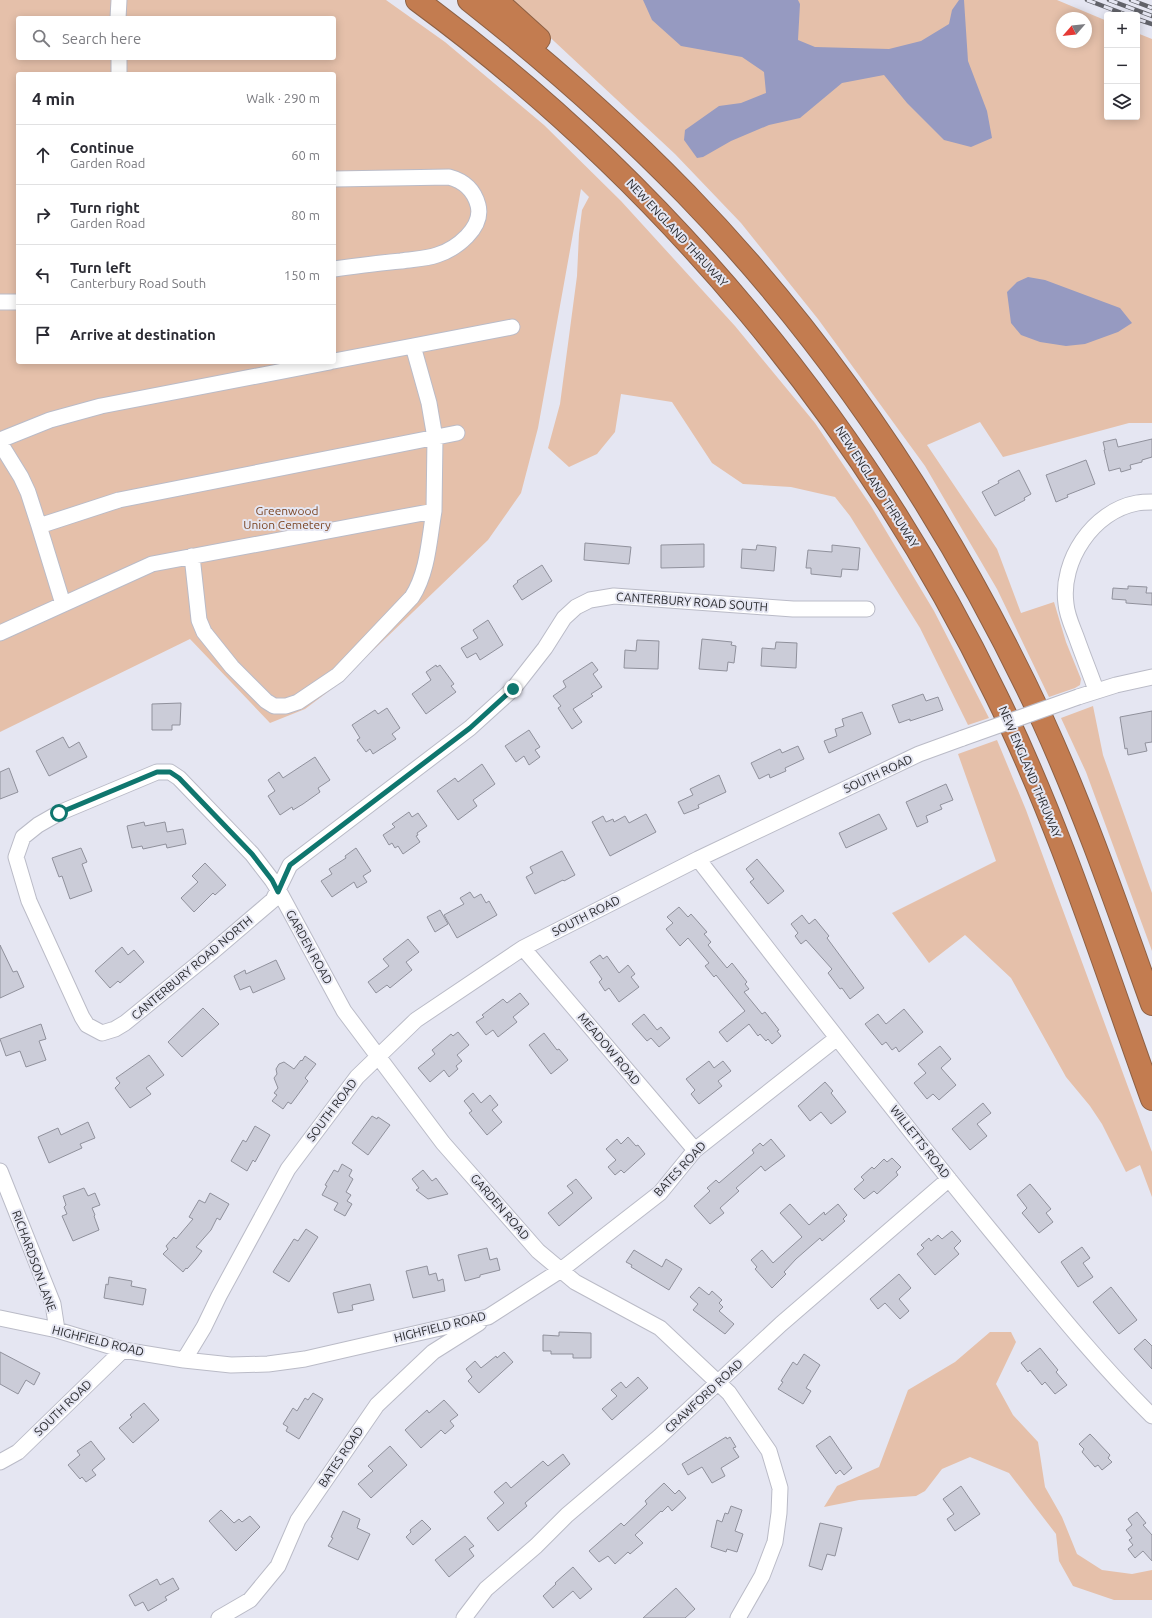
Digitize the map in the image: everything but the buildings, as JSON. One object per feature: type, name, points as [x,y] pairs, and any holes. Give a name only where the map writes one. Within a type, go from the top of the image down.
[{"type":"highway","name":"NEW ENGLAND THRUWAY","points":[[417,0],[470,40],[546,104],[620,172],[660,212],[755,319],[816,397],[873,479],[951,607],[994,690],[1018,742],[1057,833],[1152,1099]]},
{"type":"highway","points":[[469,0],[578,91],[652,160]]},
{"type":"highway","points":[[496,0],[549,49],[726,238],[773,292],[818,348],[880,434],[942,530],[999,632],[1022,677],[1064,769],[1101,862],[1152,1004]]},
{"type":"street","points":[[118,16],[119,0]]},
{"type":"street","points":[[119,60],[119,72]]},
{"type":"street","points":[[336,179],[450,177],[460,180],[469,188],[476,197],[479,208],[478,220],[461,242],[438,255],[336,269]]},
{"type":"street","points":[[0,302],[16,302]]},
{"type":"street","points":[[336,361],[512,327]]},
{"type":"street","points":[[192,556],[199,620],[204,632],[232,667],[266,701],[274,706],[286,706],[298,702],[338,675],[412,597],[419,586],[423,575],[434,511],[435,438],[429,403],[413,346]]},
{"type":"street","points":[[0,440],[50,420],[101,406],[320,364]]},
{"type":"street","points":[[39,526],[119,500],[457,433]]},
{"type":"street","points":[[0,444],[21,477],[28,492],[63,604]]},
{"type":"street","points":[[1096,690],[1066,604],[1065,589],[1068,572],[1073,556],[1080,542],[1090,530],[1120,508],[1136,503],[1152,502]]},
{"type":"street","points":[[0,632],[152,564],[434,511]]},
{"type":"street","name":"CANTERBURY ROAD SOUTH","points":[[278,892],[290,865],[470,728],[513,689],[545,648],[564,618],[576,607],[590,600],[614,596],[792,608],[867,609]]},
{"type":"street","name":"SOUTH ROAD","points":[[184,1360],[204,1327],[219,1296],[288,1169],[357,1077],[416,1020],[523,948],[698,859],[919,754],[1078,698],[1096,690],[1116,684],[1152,677]]},
{"type":"street","name":"GARDEN ROAD","points":[[98,1031],[87,1025],[82,1017],[29,901],[16,857],[23,836],[59,813],[157,772],[170,772],[179,778],[252,854],[272,880],[344,1011],[443,1143],[538,1251],[562,1270]]},
{"type":"street","name":"WILLETTS ROAD","points":[[698,859],[949,1179],[1073,1330],[1152,1416]]},
{"type":"street","name":"CANTERBURY ROAD NORTH","points":[[98,1031],[102,1033],[125,1023],[211,954],[273,900],[278,892]]},
{"type":"street","name":"MEADOW ROAD","points":[[523,948],[695,1150]]},
{"type":"street","name":"BATES ROAD","points":[[562,1270],[660,1193],[695,1150],[837,1038]]},
{"type":"street","name":"RICHARDSON LANE","points":[[0,1171],[53,1304],[57,1330]]},
{"type":"street","name":"CRAWFORD ROAD","points":[[464,1618],[486,1589],[536,1546],[567,1515],[659,1437],[781,1324],[949,1179]]},
{"type":"street","points":[[562,1270],[576,1282],[660,1328],[729,1393],[769,1451],[780,1488],[779,1513],[775,1542],[762,1576],[738,1618]]},
{"type":"street","name":"HIGHFIELD ROAD","points":[[0,1318],[57,1330],[123,1350],[184,1360],[231,1365],[268,1364],[305,1358],[488,1316],[562,1270]]},
{"type":"street","name":"BATES ROAD","points":[[219,1618],[250,1600],[278,1566],[298,1520],[376,1405],[433,1352],[488,1316]]},
{"type":"street","name":"SOUTH ROAD","points":[[0,1462],[18,1452],[123,1350]]},
{"type":"green space","name":"Greenwood Union Cemetery","points":[[0,0],[386,0],[445,42],[544,125],[621,201],[735,326],[815,423],[871,506],[934,611],[989,718],[968,725],[920,628],[850,516],[835,497],[791,487],[743,484],[712,463],[672,402],[621,394],[615,432],[597,454],[569,467],[548,448],[560,404],[577,276],[582,210],[589,197],[581,189],[538,428],[521,493],[488,540],[337,685],[305,709],[270,723],[190,639],[0,732]]},
{"type":"green space","points":[[510,0],[1057,0],[1086,12],[1056,12],[1056,48],[1092,48],[1092,15],[1104,20],[1104,120],[1140,120],[1140,34],[1152,39],[1152,423],[1129,423],[1003,457],[980,422],[927,445],[997,549],[1021,613],[1054,602],[1066,642],[1081,679],[1080,685],[1049,697],[997,589],[925,466],[818,319],[741,223],[675,154]]},
{"type":"green space","points":[[1093,706],[1103,755],[1152,893],[1152,951],[1086,772],[1061,718]]},
{"type":"green space","points":[[997,740],[1026,810],[1152,1152],[1152,1197],[1140,1165],[1126,1172],[1102,1124],[1090,1106],[1066,1077],[1011,978],[965,935],[929,963],[892,913],[996,861],[958,754]]},
{"type":"green space","points":[[990,1332],[1011,1332],[1016,1342],[996,1384],[1013,1415],[1038,1442],[1045,1487],[1062,1517],[1077,1554],[1102,1570],[1132,1574],[1152,1570],[1152,1600],[1114,1600],[1073,1586],[1059,1561],[1056,1534],[1009,1473],[970,1457],[942,1469],[925,1491],[916,1496],[859,1500],[824,1507],[837,1486],[879,1467],[908,1390],[955,1362]]},
{"type":"water","points":[[643,0],[798,0],[800,4],[798,40],[815,47],[889,49],[921,41],[949,24],[952,10],[959,0],[964,0],[968,61],[987,111],[992,138],[971,147],[944,140],[907,103],[884,75],[842,83],[800,118],[769,125],[731,141],[703,157],[697,158],[684,140],[685,130],[719,106],[741,103],[766,93],[764,72],[742,57],[681,46],[652,20]]},
{"type":"water","points":[[1028,277],[1045,280],[1120,308],[1132,323],[1118,332],[1085,344],[1066,346],[1040,342],[1021,335],[1011,323],[1007,292],[1017,282]]},
{"type":"railway","points":[[1087,0],[1119,12]]},
{"type":"railway","points":[[1109,0],[1152,16]]},
{"type":"railway","points":[[1131,0],[1152,8]]},
{"type":"railway","points":[[1140,20],[1152,24]]},
{"type":"route","points":[[59,813],[157,772],[170,772],[179,778],[252,854],[272,880],[278,892],[290,865],[470,728],[513,689]]}]
